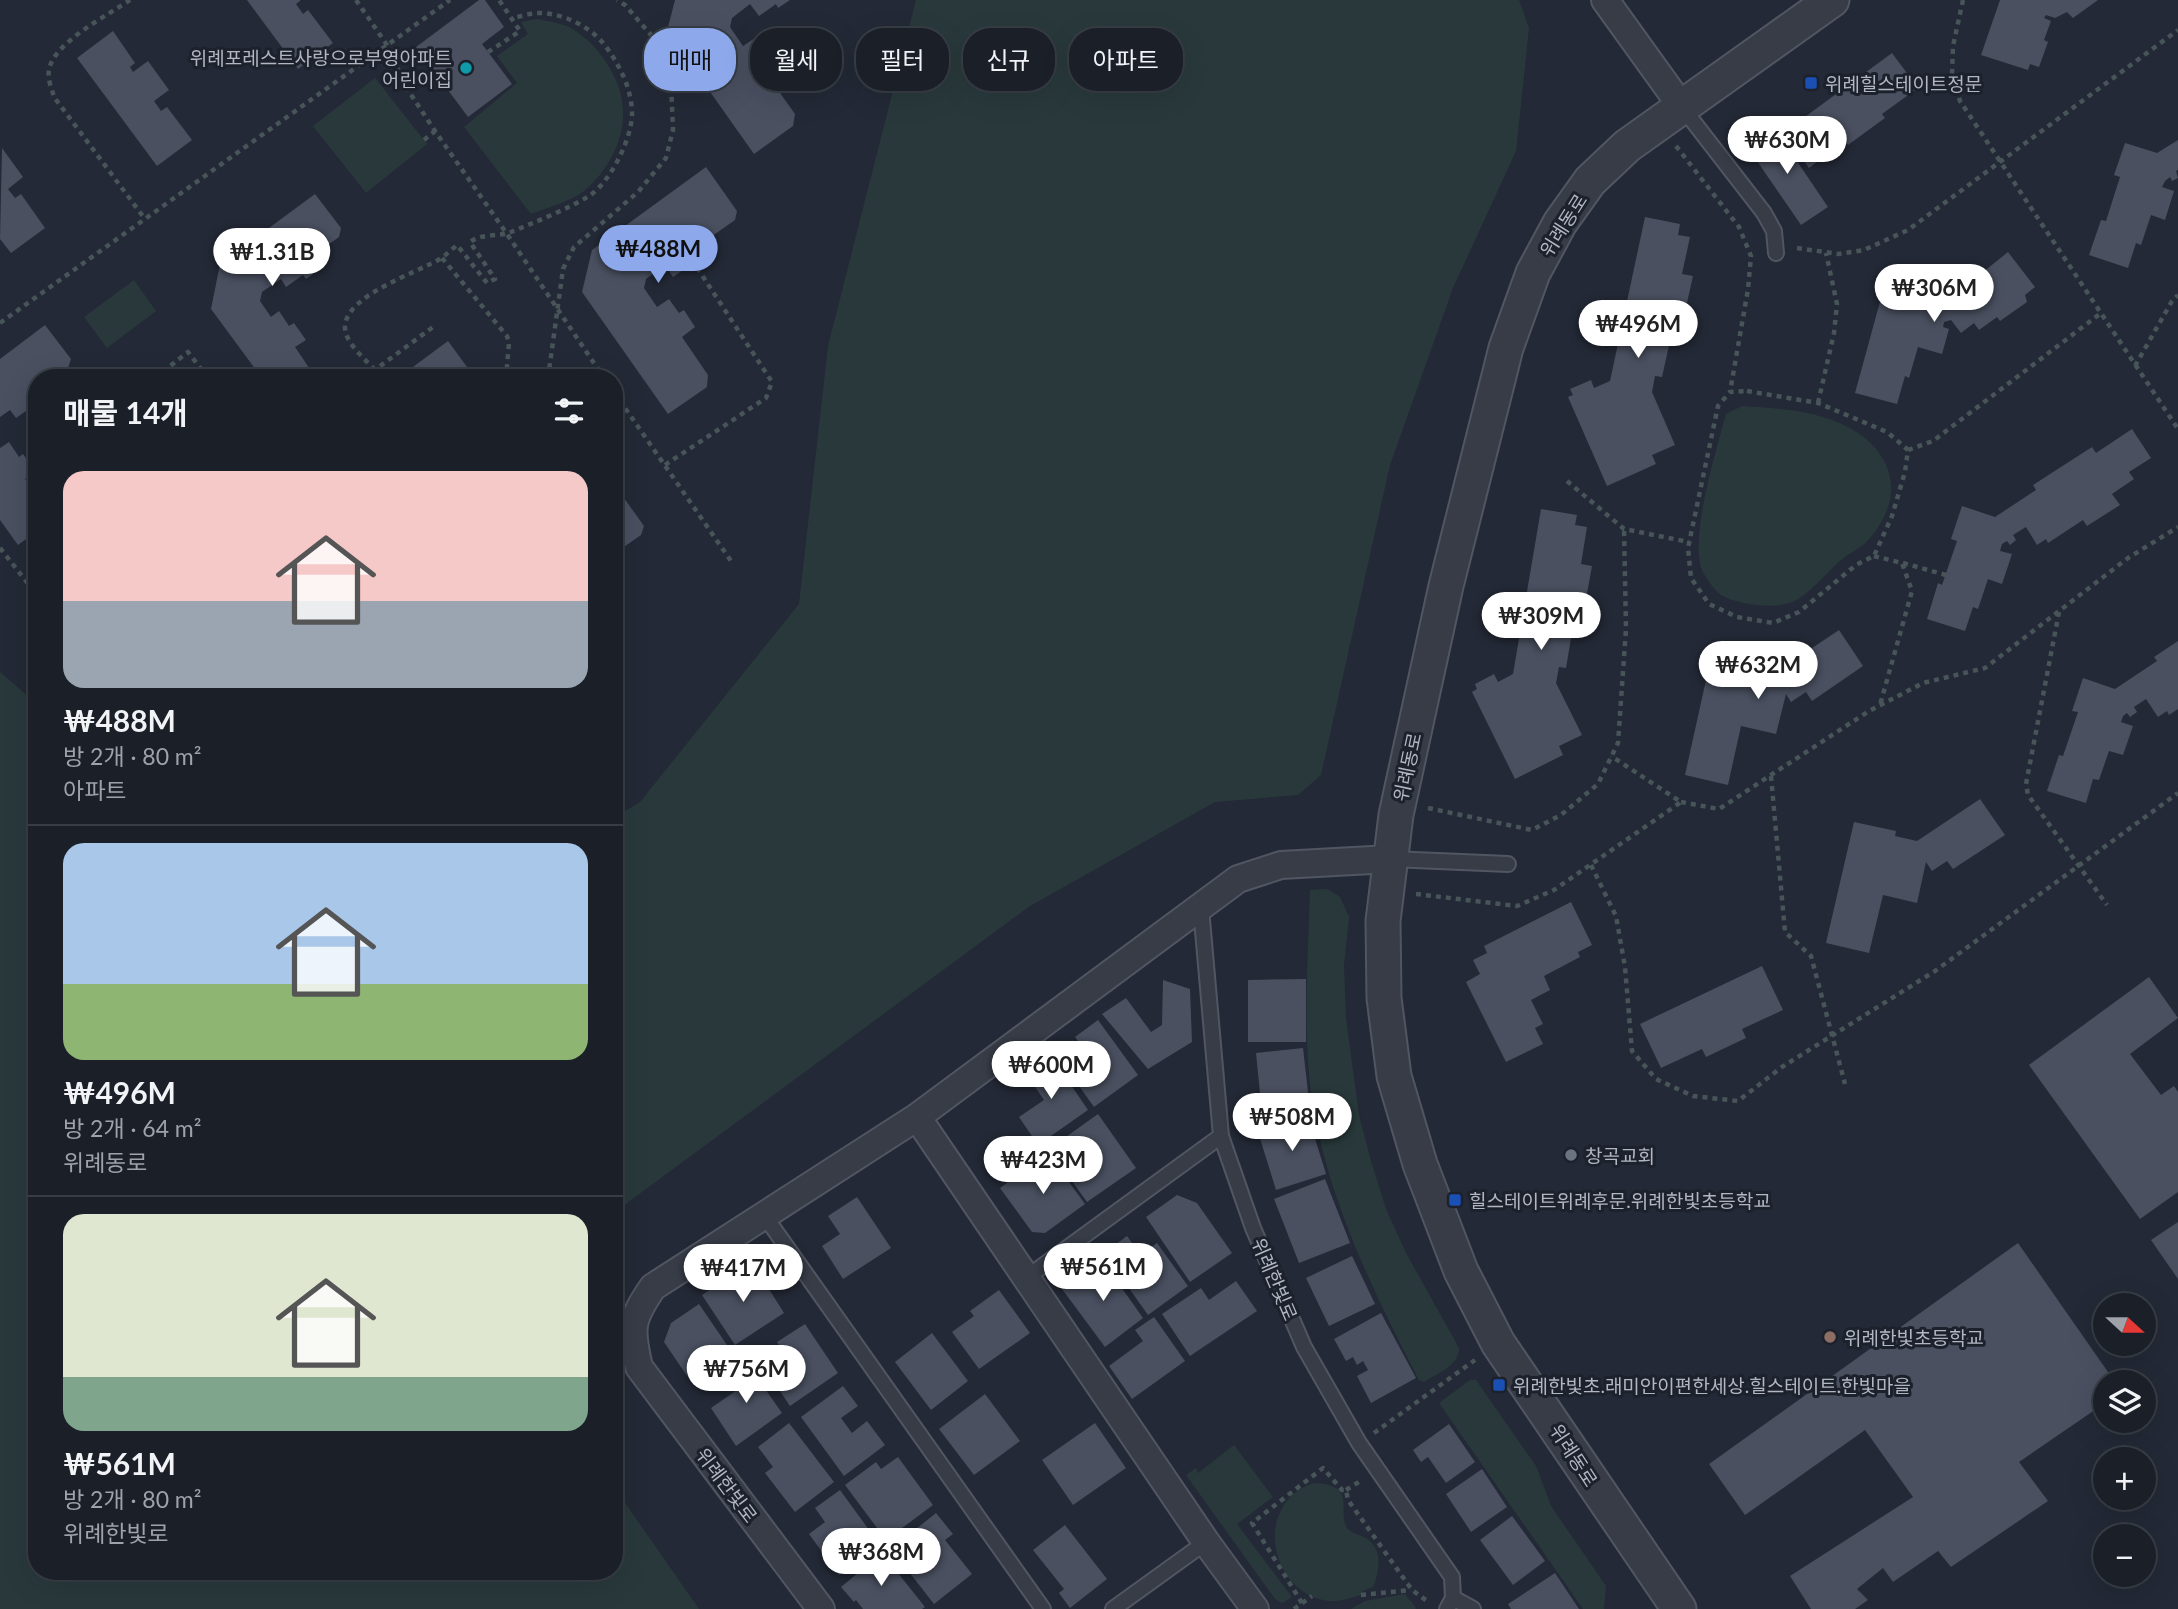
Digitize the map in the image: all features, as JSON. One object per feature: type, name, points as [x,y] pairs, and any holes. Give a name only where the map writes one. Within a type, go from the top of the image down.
[{"type":"street","points":[[1605,0],[1671,115]]},
{"type":"street","name":"위례동로","points":[[1676,1608],[1498,1343],[1461,1271],[1420,1164],[1394,1076],[1384,998],[1383,921],[1399,801],[1446,586],[1506,348],[1533,274],[1560,223],[1590,181],[1627,146],[1832,0]]},
{"type":"street","name":"위례한빛로","points":[[821,1609],[639,1367],[632,1335],[637,1309],[653,1287],[917,1117],[1238,879],[1281,865],[1388,875]]},
{"type":"street","points":[[917,1117],[1206,1542],[1255,1609]]},
{"type":"lane","points":[[1671,115],[1764,213],[1774,231],[1775,249]]},
{"type":"lane","points":[[1388,875],[1508,864]]},
{"type":"lane","name":"위례한빛로","points":[[1201,908],[1221,1136],[1252,1228],[1304,1347],[1359,1443],[1452,1577],[1450,1604]]},
{"type":"lane","points":[[1026,1278],[1221,1136]]},
{"type":"lane","points":[[764,1215],[1043,1609]]},
{"type":"lane","points":[[1114,1609],[1206,1542]]},
{"type":"lane","points":[[1450,1604],[1472,1609]]},
{"type":"path","points":[[130,0],[62,46],[49,68],[49,79],[54,97],[145,219]]},
{"type":"path","points":[[356,0],[387,45],[406,87],[598,369]]},
{"type":"path","points":[[0,323],[450,0]]},
{"type":"path","points":[[488,52],[520,31],[499,0]]},
{"type":"path","points":[[549,369],[564,270],[574,247],[638,191],[666,158],[673,130],[671,82],[658,43],[625,5],[617,0]]},
{"type":"path","points":[[1963,0],[1953,46],[1952,74],[1960,100],[2178,429]]},
{"type":"path","points":[[374,369],[350,342],[344,328],[348,313],[375,291],[442,258],[457,245],[487,283],[495,279],[470,242],[476,237],[507,234],[590,195],[618,162],[632,114],[628,87],[620,66],[604,44],[585,26],[560,17],[538,13],[512,18]]},
{"type":"path","points":[[1775,249],[1838,254],[1864,250],[1908,230],[2178,30]]},
{"type":"path","points":[[1671,115],[1740,227],[1751,256],[1730,392],[1718,406],[1689,542],[1691,578],[1709,604],[1737,617],[1773,623],[1800,612],[1856,565],[1874,556],[1892,516],[1905,472],[1908,450]]},
{"type":"path","points":[[424,140],[435,131]]},
{"type":"path","points":[[1818,402],[1834,333],[1837,304],[1826,253]]},
{"type":"path","points":[[442,258],[507,336],[507,369]]},
{"type":"path","points":[[665,465],[766,398],[772,382],[696,266]]},
{"type":"path","points":[[2136,366],[2172,301],[2178,295]]},
{"type":"path","points":[[1908,450],[1933,441],[2101,313]]},
{"type":"path","points":[[376,369],[433,327]]},
{"type":"path","points":[[166,369],[188,352],[201,369]]},
{"type":"path","points":[[1730,392],[1747,391],[1818,402],[1887,432],[1908,450]]},
{"type":"path","points":[[623,405],[731,561]]},
{"type":"path","points":[[1567,481],[1624,528],[1689,542]]},
{"type":"path","points":[[1611,756],[1681,802],[1719,809],[1880,706],[1923,683],[1985,668],[2128,558],[2178,527]]},
{"type":"path","points":[[1399,801],[1532,830],[1561,815],[1598,783],[1618,743],[1626,629],[1624,528]]},
{"type":"path","points":[[0,548],[28,584]]},
{"type":"path","points":[[1874,556],[1946,575]]},
{"type":"path","points":[[1880,706],[1912,592],[1902,563]]},
{"type":"path","points":[[2059,611],[2026,784],[2028,795],[2106,905]]},
{"type":"path","points":[[1770,776],[1785,932],[1811,956],[1845,1084]]},
{"type":"path","points":[[1591,864],[1616,916],[1625,967],[1632,1051],[1656,1079],[1693,1096],[1738,1101],[1782,1067],[1935,971],[2178,793]]},
{"type":"path","points":[[1388,875],[1517,906],[1554,890],[1681,802]]},
{"type":"path","points":[[1359,1443],[1498,1343]]},
{"type":"path","points":[[1301,1603],[1252,1523],[1323,1468],[1342,1490],[1346,1490],[1348,1500],[1412,1590],[1361,1595]]},
{"type":"path","points":[[1294,1609],[1312,1596]]},
{"type":"shaded area","points":[[916,0],[1519,0],[1529,28],[1516,151],[1453,288],[1390,465],[1321,775],[1298,795],[1215,802],[1030,906],[623,1207],[623,812],[640,802],[799,604],[828,346],[893,91],[949,91],[949,28],[909,28]]},
{"type":"shaded area","points":[[537,19],[569,27],[598,51],[618,86],[622,98],[623,121],[613,154],[593,183],[574,198],[531,214],[464,127],[517,83],[497,56],[528,34],[521,22]]},
{"type":"shaded area","points":[[375,78],[427,144],[366,193],[313,126]]},
{"type":"shaded area","points":[[134,280],[156,311],[107,348],[84,317]]},
{"type":"shaded area","points":[[1742,406],[1805,413],[1846,426],[1864,437],[1877,450],[1886,465],[1891,482],[1890,500],[1883,519],[1868,541],[1839,562],[1804,595],[1781,605],[1748,604],[1721,595],[1703,573],[1699,556],[1706,493],[1726,414]]},
{"type":"shaded area","points":[[0,672],[28,696],[28,1580],[623,1580],[623,1500],[699,1609],[0,1609]]},
{"type":"shaded area","points":[[1327,889],[1340,897],[1349,917],[1344,965],[1346,1018],[1359,1115],[1371,1161],[1386,1209],[1406,1253],[1459,1348],[1452,1364],[1424,1382],[1419,1380],[1402,1348],[1357,1250],[1332,1183],[1314,1113],[1307,1031],[1310,890]]},
{"type":"shaded area","points":[[1470,1380],[1476,1380],[1536,1466],[1551,1506],[1606,1586],[1604,1609],[1583,1609],[1439,1403]]},
{"type":"shaded area","points":[[1234,1445],[1273,1497],[1237,1524],[1292,1597],[1282,1603],[1275,1599],[1186,1475],[1196,1468],[1198,1473]]},
{"type":"shaded area","points":[[1314,1483],[1337,1488],[1343,1500],[1347,1528],[1366,1538],[1378,1554],[1373,1587],[1363,1591],[1361,1595],[1329,1601],[1309,1595],[1293,1582],[1282,1566],[1276,1547],[1276,1527],[1282,1509],[1294,1494]]},
{"type":"shaded area","points":[[1405,1594],[1415,1609],[1351,1609],[1365,1601]]},
{"type":"building","points":[[247,0],[301,0],[296,4],[303,14],[308,10],[333,43],[298,69]]},
{"type":"building","name":"위례포레스트사랑으로부영아파트 어린이집","points":[[479,0],[485,0],[504,27],[482,44],[512,84],[468,117],[416,47]]},
{"type":"building","points":[[675,0],[790,0],[778,8],[776,4],[759,16],[750,4],[732,18],[731,28],[668,28]]},
{"type":"building","points":[[2000,0],[2098,0],[2073,18],[2067,12],[2055,18],[2046,15],[2044,18],[2051,21],[2044,40],[2048,42],[2039,67],[2030,64],[2028,70],[1981,55]]},
{"type":"building","points":[[113,31],[135,63],[130,67],[133,72],[148,61],[169,90],[154,101],[161,111],[167,107],[192,140],[157,166],[77,58]]},
{"type":"building","points":[[736,36],[743,46],[750,41],[750,91],[779,91],[795,114],[793,126],[754,154],[709,91],[736,91]]},
{"type":"building","points":[[1892,53],[1918,88],[1882,114],[1885,118],[1848,145],[1845,141],[1809,168],[1783,133]]},
{"type":"building","points":[[1773,126],[1828,207],[1801,225],[1746,145]]},
{"type":"building","points":[[2178,140],[2178,178],[2172,181],[2170,177],[2162,187],[2174,191],[2165,220],[2151,215],[2141,245],[2136,243],[2128,268],[2089,255],[2101,220],[2106,221],[2120,177],[2114,175],[2125,143],[2157,153]]},
{"type":"building","points":[[2,148],[23,177],[8,189],[15,198],[21,194],[45,228],[11,253],[0,239]]},
{"type":"building","points":[[706,167],[737,211],[735,220],[698,246],[707,258],[692,269],[690,265],[673,277],[665,265],[646,279],[644,288],[657,307],[669,299],[679,313],[684,310],[695,327],[682,337],[708,375],[707,387],[668,414],[582,292],[592,250]]},
{"type":"building","points":[[315,194],[341,228],[339,237],[311,257],[320,269],[306,279],[303,275],[286,287],[281,279],[262,292],[260,301],[271,317],[279,311],[289,326],[294,323],[306,340],[295,347],[310,369],[255,369],[211,309],[220,264]]},
{"type":"building","points":[[1645,217],[1680,224],[1678,235],[1690,237],[1682,274],[1693,276],[1682,325],[1674,323],[1662,377],[1655,376],[1652,392],[1675,445],[1652,455],[1656,464],[1607,486],[1568,397],[1573,395],[1570,389],[1591,380],[1594,388],[1610,381]]},
{"type":"building","points":[[2008,252],[2035,287],[2025,295],[2027,302],[2000,321],[1997,317],[1979,330],[1974,323],[1961,333],[1951,320],[1944,322],[1943,327],[1949,329],[1942,354],[1918,347],[1909,378],[1905,376],[1897,404],[1855,393],[1884,287],[1891,289],[1893,285],[1930,295],[1929,301],[1938,303],[1970,279],[1972,281]]},
{"type":"building","points":[[45,325],[71,359],[67,369],[28,369],[28,410],[16,418],[10,410],[0,417],[0,359]]},
{"type":"building","points":[[448,341],[469,369],[410,369]]},
{"type":"building","points":[[2132,429],[2151,458],[2129,472],[2134,479],[2112,494],[2120,505],[2087,526],[2083,520],[2048,543],[2046,539],[2037,545],[2026,527],[2013,535],[2016,540],[2010,545],[2007,541],[2002,544],[2000,551],[2012,554],[2002,584],[1988,579],[1978,609],[1973,607],[1965,631],[1927,619],[1938,583],[1942,585],[1957,541],[1951,539],[1962,506],[1995,517],[2036,490],[2033,485],[2092,447],[2096,453]]},
{"type":"building","points":[[9,442],[19,457],[23,454],[28,461],[28,477],[25,479],[28,483],[28,538],[18,545],[0,520],[0,448]]},
{"type":"building","points":[[623,497],[644,526],[641,535],[623,548]]},
{"type":"building","points":[[1541,509],[1577,515],[1575,525],[1587,527],[1581,564],[1592,566],[1583,615],[1575,614],[1566,668],[1559,667],[1556,683],[1582,735],[1559,746],[1563,755],[1515,779],[1472,692],[1477,689],[1475,684],[1494,674],[1498,682],[1513,674]]},
{"type":"building","points":[[1839,630],[1863,666],[1812,701],[1806,692],[1791,702],[1786,694],[1776,734],[1741,726],[1728,785],[1685,775],[1712,653],[1754,663],[1754,667],[1776,672]]},
{"type":"building","points":[[2178,641],[2178,709],[2169,715],[2167,711],[2158,717],[2146,699],[2134,707],[2137,712],[2130,717],[2127,713],[2123,716],[2121,722],[2133,726],[2123,755],[2109,751],[2099,780],[2093,779],[2086,803],[2047,791],[2059,755],[2063,756],[2078,712],[2072,711],[2083,678],[2115,689],[2157,661],[2154,657]]},
{"type":"building","points":[[1980,799],[2005,835],[1953,869],[1947,861],[1932,871],[1926,862],[1917,903],[1883,895],[1869,953],[1826,943],[1854,822],[1896,831],[1895,836],[1917,841]]},
{"type":"building","points":[[1571,902],[1592,945],[1578,952],[1580,957],[1544,976],[1550,990],[1531,1000],[1543,1024],[1535,1028],[1543,1044],[1506,1062],[1466,982],[1480,974],[1473,960],[1487,953],[1484,946]]},
{"type":"building","points":[[1762,966],[1783,1010],[1742,1029],[1746,1038],[1706,1057],[1702,1049],[1661,1068],[1640,1024]]},
{"type":"building","points":[[2149,977],[2178,1018],[2130,1054],[2161,1095],[2174,1086],[2178,1092],[2178,1192],[2140,1219],[2029,1065]]},
{"type":"building","points":[[1306,979],[1306,1042],[1248,1042],[1248,980]]},
{"type":"building","points":[[1163,980],[1190,989],[1192,1042],[1148,1069],[1102,1014],[1126,998],[1151,1032],[1162,1025]]},
{"type":"building","points":[[1098,1020],[1138,1075],[1094,1107],[1064,1065],[1085,1050],[1075,1037]]},
{"type":"building","points":[[1303,1048],[1310,1109],[1262,1113],[1256,1053]]},
{"type":"building","points":[[1050,1054],[1088,1110],[1038,1145],[1019,1117],[1044,1100],[1025,1072]]},
{"type":"building","points":[[1098,1114],[1136,1168],[1087,1202],[1049,1149]]},
{"type":"building","points":[[1308,1116],[1326,1174],[1276,1190],[1258,1132]]},
{"type":"building","points":[[1048,1153],[1085,1204],[1045,1233],[1032,1232],[1000,1188]]},
{"type":"building","points":[[1325,1179],[1350,1243],[1299,1263],[1274,1199]]},
{"type":"building","points":[[1177,1195],[1197,1203],[1232,1253],[1190,1282],[1146,1217]]},
{"type":"building","points":[[857,1197],[891,1248],[843,1279],[822,1246],[840,1234],[828,1216]]},
{"type":"building","points":[[2178,1222],[2178,1279],[2151,1240]]},
{"type":"building","points":[[1127,1236],[1141,1255],[1157,1243],[1188,1286],[1148,1315],[1104,1253]]},
{"type":"building","points":[[2018,1243],[2093,1350],[2093,1356],[2097,1356],[2107,1370],[2093,1370],[2093,1411],[2019,1462],[2048,1501],[1951,1567],[1938,1551],[1893,1582],[1883,1568],[1857,1589],[1868,1600],[1855,1609],[1811,1609],[1790,1576],[1913,1497],[1865,1430],[1745,1515],[1709,1464]]},
{"type":"building","points":[[1352,1256],[1375,1304],[1329,1326],[1306,1278]]},
{"type":"building","points":[[1102,1260],[1143,1318],[1105,1347],[1062,1289]]},
{"type":"building","points":[[752,1262],[784,1313],[735,1345],[702,1295]]},
{"type":"building","points":[[1236,1281],[1257,1311],[1190,1356],[1162,1314],[1201,1288],[1209,1300]]},
{"type":"building","points":[[999,1290],[1030,1333],[979,1369],[952,1332],[974,1316],[970,1311]]},
{"type":"building","points":[[699,1304],[729,1348],[687,1376],[664,1342],[671,1323]]},
{"type":"building","points":[[1381,1313],[1416,1378],[1371,1403],[1357,1376],[1368,1370],[1363,1361],[1357,1365],[1353,1357],[1346,1361],[1334,1339]]},
{"type":"building","points":[[1154,1317],[1185,1361],[1132,1399],[1109,1366],[1143,1341],[1135,1330]]},
{"type":"building","points":[[805,1324],[838,1373],[790,1406],[772,1379],[787,1368],[790,1373],[795,1369],[777,1342]]},
{"type":"building","points":[[932,1333],[968,1381],[931,1410],[895,1362]]},
{"type":"building","points":[[744,1359],[782,1413],[736,1446],[711,1408],[740,1388],[727,1370]]},
{"type":"building","points":[[843,1386],[858,1406],[841,1418],[852,1433],[867,1421],[885,1445],[844,1476],[801,1417]]},
{"type":"building","points":[[985,1394],[1020,1441],[974,1475],[939,1429]]},
{"type":"building","points":[[789,1423],[834,1482],[795,1512],[765,1473],[773,1467],[758,1447]]},
{"type":"building","points":[[1095,1423],[1126,1468],[1073,1505],[1042,1460]]},
{"type":"building","points":[[1449,1424],[1475,1462],[1446,1483],[1428,1457],[1421,1462],[1413,1450]]},
{"type":"building","points":[[898,1457],[933,1505],[886,1540],[845,1485],[876,1462],[881,1469]]},
{"type":"building","points":[[1482,1469],[1507,1507],[1471,1532],[1446,1494]]},
{"type":"building","points":[[840,1490],[880,1545],[839,1575],[809,1534],[825,1522],[815,1508]]},
{"type":"building","points":[[936,1513],[953,1534],[945,1540],[972,1574],[934,1604],[891,1549]]},
{"type":"building","points":[[1512,1516],[1545,1561],[1513,1585],[1480,1540]]},
{"type":"building","points":[[1065,1525],[1107,1579],[1070,1608],[1059,1593],[1064,1589],[1033,1550]]},
{"type":"building","points":[[882,1553],[925,1607],[863,1609],[841,1587]]},
{"type":"building","points":[[1555,1573],[1579,1609],[1511,1609],[1508,1604]]},
{"type":"place","name":"위례포레스트사랑으로부영아파트 어린이집","points":[[466,68]]},
{"type":"place","name":"위례힐스테이트정문","points":[[1811,83]]},
{"type":"place","name":"창곡교회","points":[[1571,1155]]},
{"type":"place","name":"힐스테이트위례후문.위례한빛초등학교","points":[[1455,1200]]},
{"type":"place","name":"위례한빛초등학교","points":[[1830,1337]]},
{"type":"place","name":"위례한빛초.래미안이편한세상.힐스테이트.한빛마을","points":[[1499,1385]]}]
